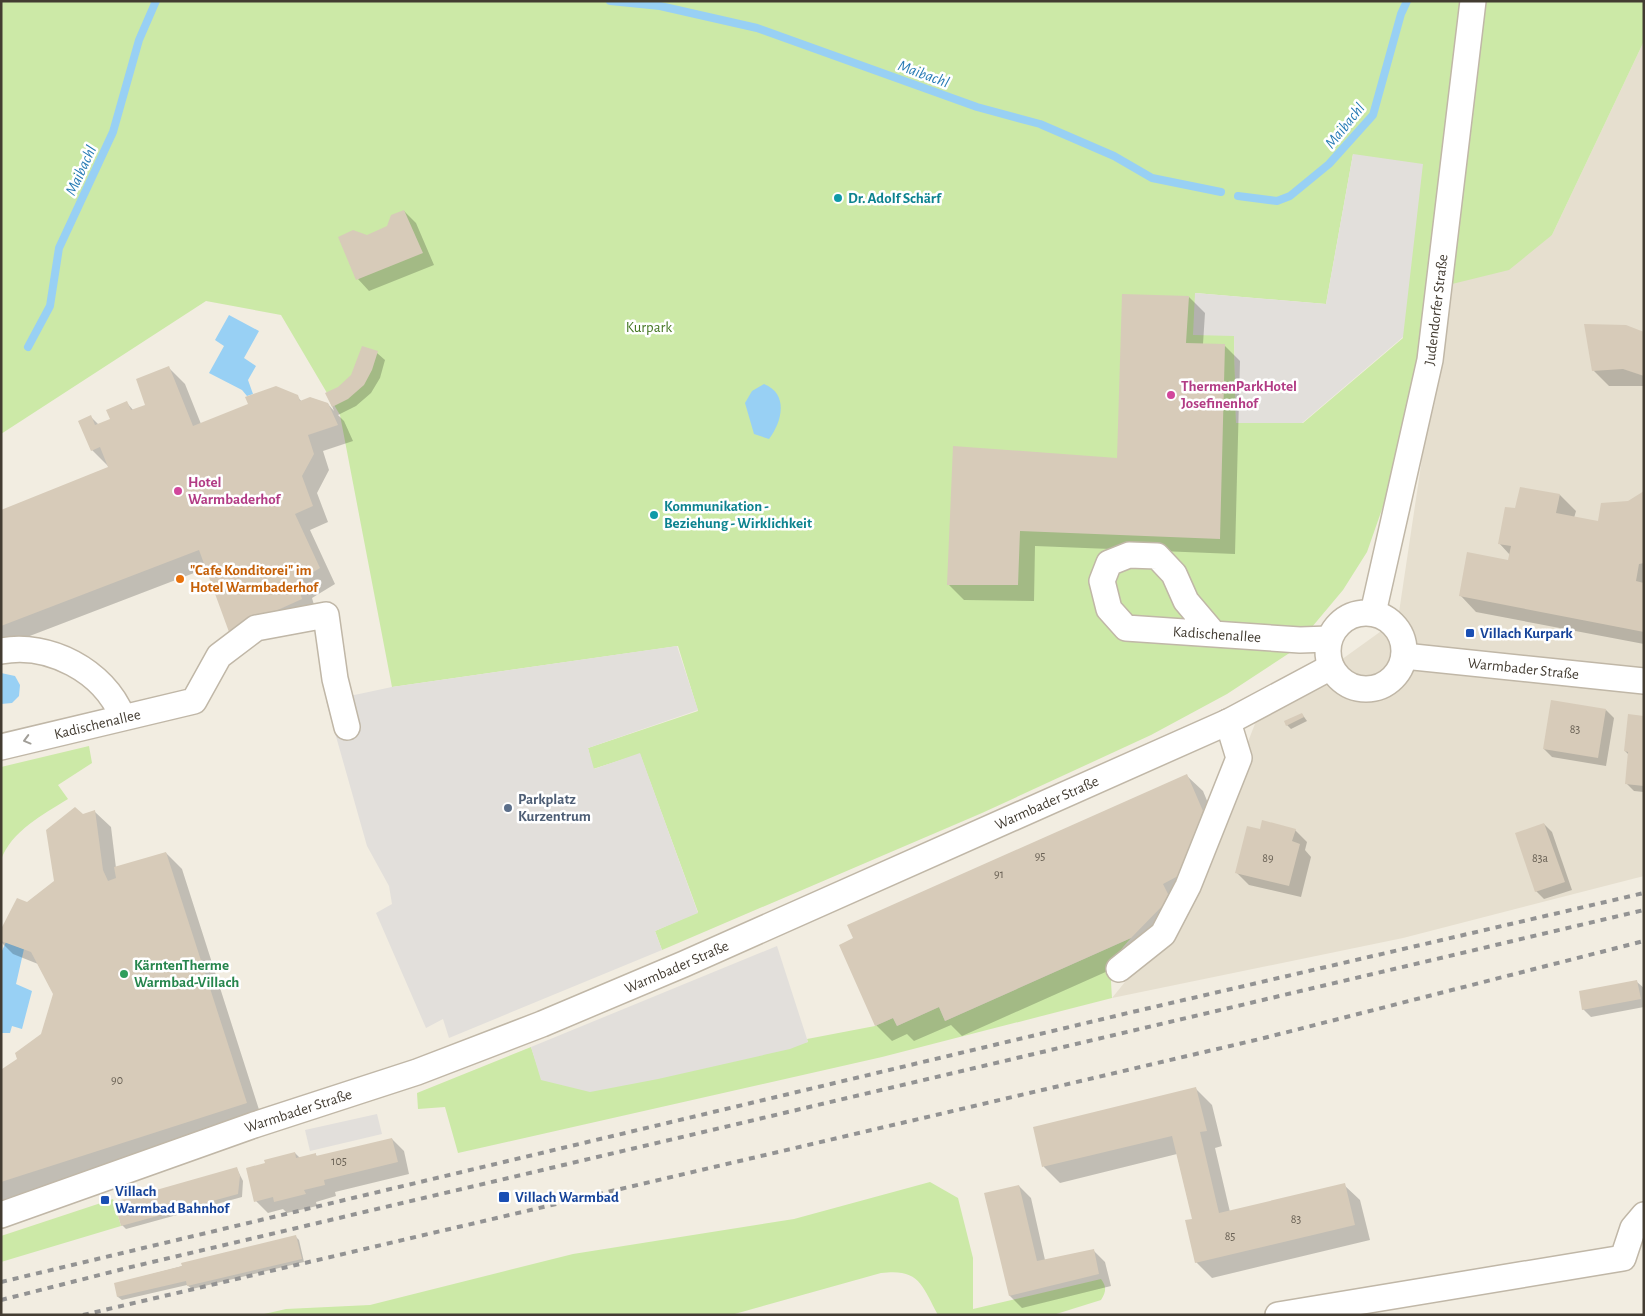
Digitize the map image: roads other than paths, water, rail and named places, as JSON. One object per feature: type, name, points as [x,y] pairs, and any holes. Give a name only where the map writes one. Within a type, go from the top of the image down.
[{"type":"street","name":"Judendorfer Straße","points":[[1373,613],[1430,360],[1472,1]]},
{"type":"street","name":"Kadischenallee","points":[[1214,634],[1186,601],[1174,574],[1157,556],[1129,556],[1109,563],[1102,581],[1109,609],[1126,628],[1214,634],[1318,640]]},
{"type":"street","points":[[1362,612],[1373,613],[1384,616],[1400,633],[1404,645],[1404,656],[1400,668],[1393,678],[1383,685],[1371,689],[1359,689],[1338,677],[1318,640],[1341,621],[1362,612]]},
{"type":"street","name":"Kadischenallee","points":[[1,747],[122,716],[194,701],[219,656],[256,628],[326,615],[335,679],[347,727]]},
{"type":"street","points":[[1,651],[12,649],[30,650],[53,655],[75,664],[92,674],[109,691],[122,716]]},
{"type":"street","name":"Warmbader Straße","points":[[1404,656],[1644,681]]},
{"type":"street","name":"Warmbader Straße","points":[[1,1215],[254,1125],[417,1072],[542,1024],[684,964],[1228,722],[1331,667]]},
{"type":"street","points":[[1119,968],[1163,934],[1188,886],[1238,758],[1228,722]]},
{"type":"street","points":[[1278,1315],[1623,1258],[1634,1228],[1644,1215]]},
{"type":"water","points":[[229,315],[259,331],[244,358],[256,366],[248,380],[253,394],[247,396],[242,390],[209,373],[224,346],[215,340]]},
{"type":"water","points":[[764,384],[777,394],[781,409],[777,425],[769,439],[754,434],[745,403],[752,391]]},
{"type":"water","points":[[1,673],[15,676],[20,685],[19,696],[12,703],[1,704]]},
{"type":"water","points":[[6,942],[24,949],[16,984],[32,991],[22,1029],[12,1026],[10,1033],[2,1033],[1,953]]},
{"type":"waterway","name":"Maibachl","points":[[28,347],[50,306],[59,248],[113,132],[139,40],[156,1]]},
{"type":"waterway","name":"Maibachl","points":[[610,1],[660,6],[757,28],[977,107],[1040,124],[1114,156],[1152,178],[1221,192]]},
{"type":"waterway","name":"Maibachl","points":[[1238,196],[1277,201],[1290,196],[1329,164],[1373,115],[1401,14],[1407,1]]},
{"type":"railway","points":[[1,1282],[1128,1013],[1644,893]]},
{"type":"railway","points":[[1,1300],[127,1268],[1644,910]]},
{"type":"railway","points":[[83,1315],[1264,1038],[1644,941]]},
{"type":"place","name":"Dr. Adolf Schärf","points":[[838,198]]},
{"type":"place","name":"ThermenParkHotel Josefinenhof","points":[[1171,395]]},
{"type":"place","name":"Hotel Warmbaderhof","points":[[178,491]]},
{"type":"place","name":"Kommunikation - Beziehung - Wirklichkeit","points":[[654,515]]},
{"type":"place","name":"\"Cafe Konditorei\" im Hotel Warmbaderhof","points":[[180,579]]},
{"type":"place","name":"Villach Kurpark","points":[[1470,633]]},
{"type":"place","name":"Parkplatz Kurzentrum","points":[[508,808]]},
{"type":"place","name":"KärntenTherme Warmbad-Villach","points":[[124,974]]},
{"type":"place","name":"Villach Warmbad","points":[[504,1197]]},
{"type":"place","name":"Villach Warmbad Bahnhof","points":[[105,1200]]},
{"type":"park label","name":"Kurpark","points":[[649,327]]}]
